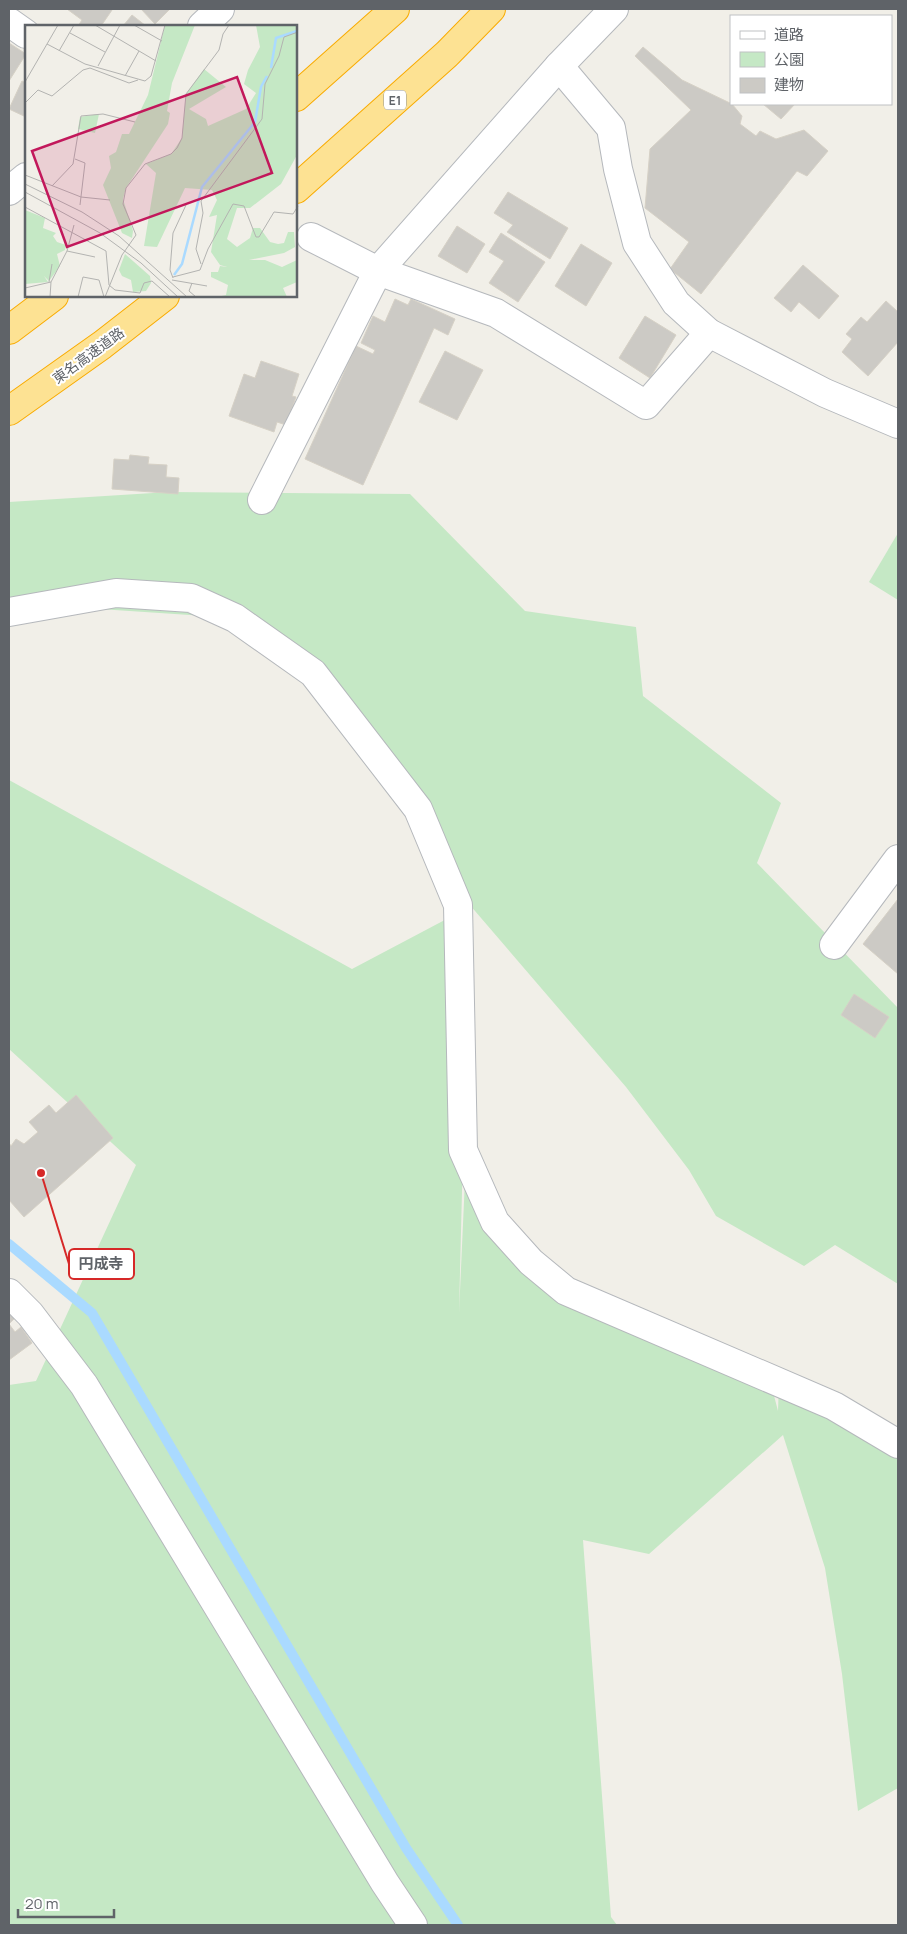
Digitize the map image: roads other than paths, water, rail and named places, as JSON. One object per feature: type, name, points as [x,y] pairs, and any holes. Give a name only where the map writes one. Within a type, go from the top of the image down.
[{"type":"highway","points":[[298,96],[396,9]]},
{"type":"highway","name":"E1","points":[[298,187],[447,54],[492,9]]},
{"type":"highway","points":[[9,330],[51,298]]},
{"type":"highway","name":"東名高速道路","points":[[9,411],[102,345],[162,298]]},
{"type":"street","points":[[203,25],[220,9]]},
{"type":"street","points":[[262,500],[378,271],[559,66],[614,9]]},
{"type":"street","points":[[9,22],[25,33]]},
{"type":"street","points":[[559,66],[611,128],[618,169],[637,243],[676,302],[709,333],[825,392],[898,424]]},
{"type":"street","points":[[9,191],[25,178]]},
{"type":"street","points":[[311,237],[378,271],[496,313],[646,405],[709,333]]},
{"type":"street","points":[[9,612],[116,593],[191,598],[235,618],[313,673],[418,809],[458,905],[463,1150],[495,1222],[531,1262],[566,1291],[834,1406],[898,1444]]},
{"type":"street","points":[[834,945],[898,859]]},
{"type":"street","points":[[9,1293],[30,1314],[84,1385],[380,1874],[413,1925]]},
{"type":"waterway","points":[[9,1244],[92,1313],[406,1848],[458,1925]]},
{"type":"place","name":"円成寺","points":[[41,1173]]}]
